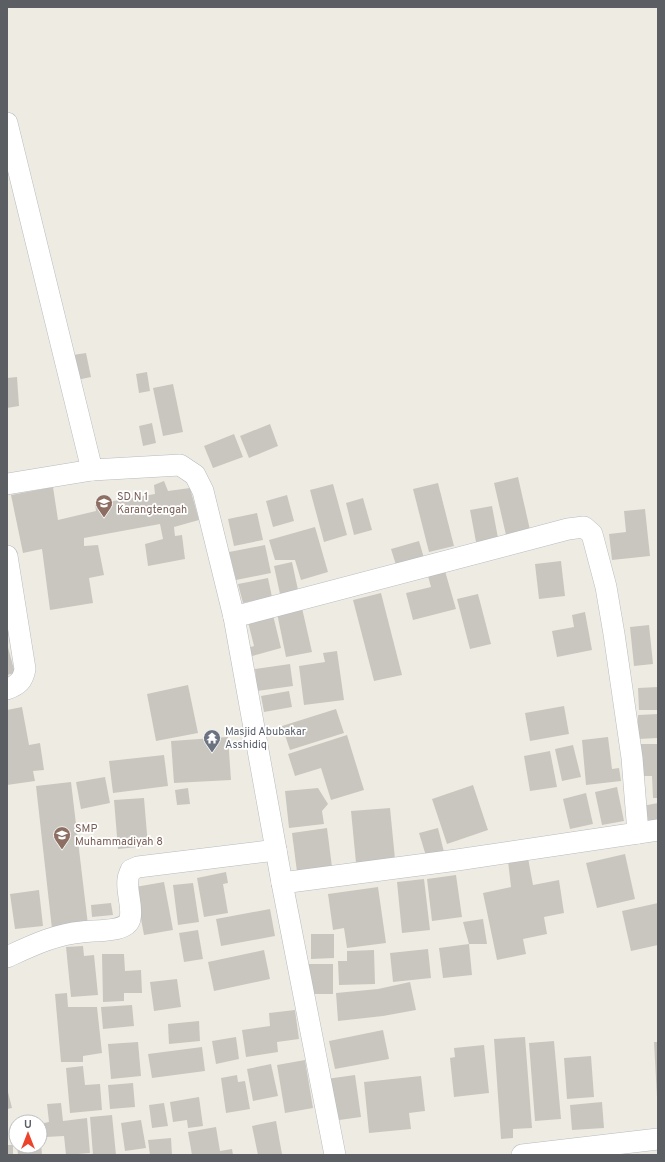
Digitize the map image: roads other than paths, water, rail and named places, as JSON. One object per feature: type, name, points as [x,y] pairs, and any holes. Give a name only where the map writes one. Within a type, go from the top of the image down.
[{"type":"street","points":[[7,123],[92,470]]},
{"type":"street","points":[[7,484],[92,470],[180,465],[195,475],[203,491],[234,617],[282,883],[335,1155]]},
{"type":"street","points":[[234,617],[568,529],[584,527],[592,534],[606,587],[632,758],[648,831],[457,860],[282,883]]},
{"type":"street","points":[[7,556],[25,669],[23,677],[19,683],[7,689]]},
{"type":"street","points":[[7,957],[51,939],[81,932],[113,930],[124,927],[130,920],[131,908],[128,879],[131,870],[138,867],[276,850]]},
{"type":"street","points":[[522,1155],[658,1139]]},
{"type":"place","name":"SD N 1 Karangtengah","points":[[104,518]]},
{"type":"place","name":"Masjid Abubakar Asshidiq","points":[[212,753]]},
{"type":"place","name":"SMP Muhammadiyah 8","points":[[62,850]]}]
